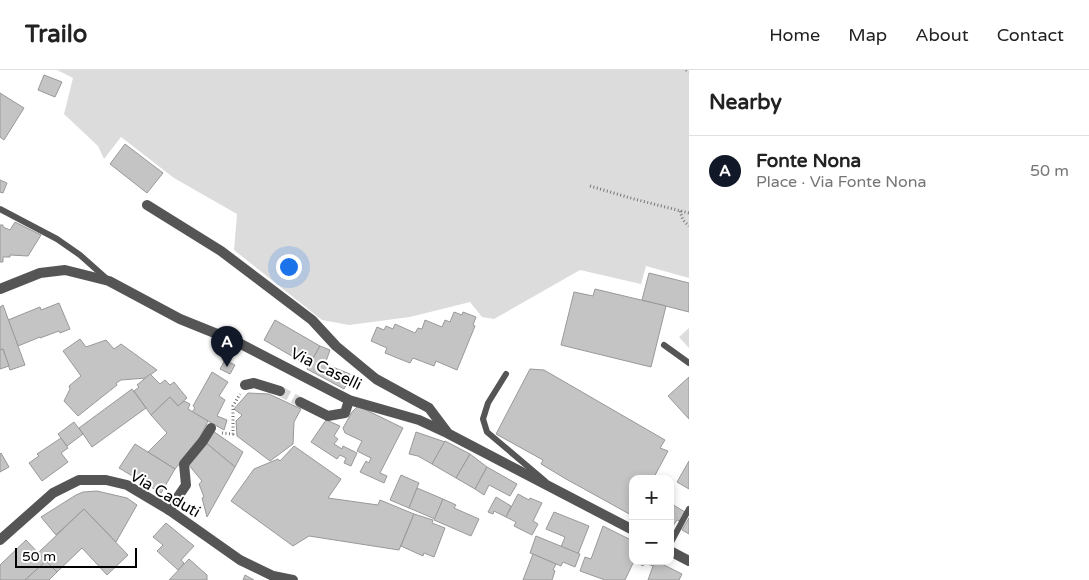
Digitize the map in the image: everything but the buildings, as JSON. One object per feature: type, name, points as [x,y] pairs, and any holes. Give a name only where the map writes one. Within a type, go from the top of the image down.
[{"type":"street","points":[[147,205],[221,251],[312,320],[336,346],[376,379],[429,408],[447,433]]},
{"type":"street","name":"Via Caselli","points":[[0,289],[40,274],[65,270],[109,281],[180,319],[236,342],[349,400],[419,420],[447,433],[629,528]]},
{"type":"street","points":[[245,385],[254,383],[280,391]]},
{"type":"street","points":[[300,402],[328,416],[345,413],[349,400]]},
{"type":"street","points":[[169,510],[186,485],[184,464],[211,428]]},
{"type":"street","name":"Via Caduti","points":[[0,540],[53,493],[79,480],[106,480],[126,486],[169,510],[240,560],[273,576],[293,580]]},
{"type":"street","points":[[674,553],[689,561]]},
{"type":"lane","points":[[0,209],[57,239],[80,255],[109,281]]},
{"type":"lane","points":[[664,345],[689,363]]},
{"type":"lane","points":[[506,374],[488,403],[483,419],[487,432],[558,491]]},
{"type":"lane","points":[[674,537],[689,509]]},
{"type":"path","points":[[590,186],[689,213]]},
{"type":"path","points":[[680,211],[683,220],[689,226]]},
{"type":"path","points":[[211,428],[223,434],[234,434],[233,406],[245,385]]},
{"type":"shaded area","points":[[57,70],[689,70],[689,278],[646,266],[641,284],[580,270],[494,319],[482,317],[470,302],[410,317],[349,325],[322,320],[234,250],[237,214],[174,178],[121,137],[104,159],[98,146],[64,114],[73,78]]},
{"type":"shaded area","points":[[689,328],[689,348],[679,337]]},
{"type":"tunnel","points":[[280,391],[300,402]]},
{"type":"place","name":"Fonte Nona","points":[[227,367]]}]
